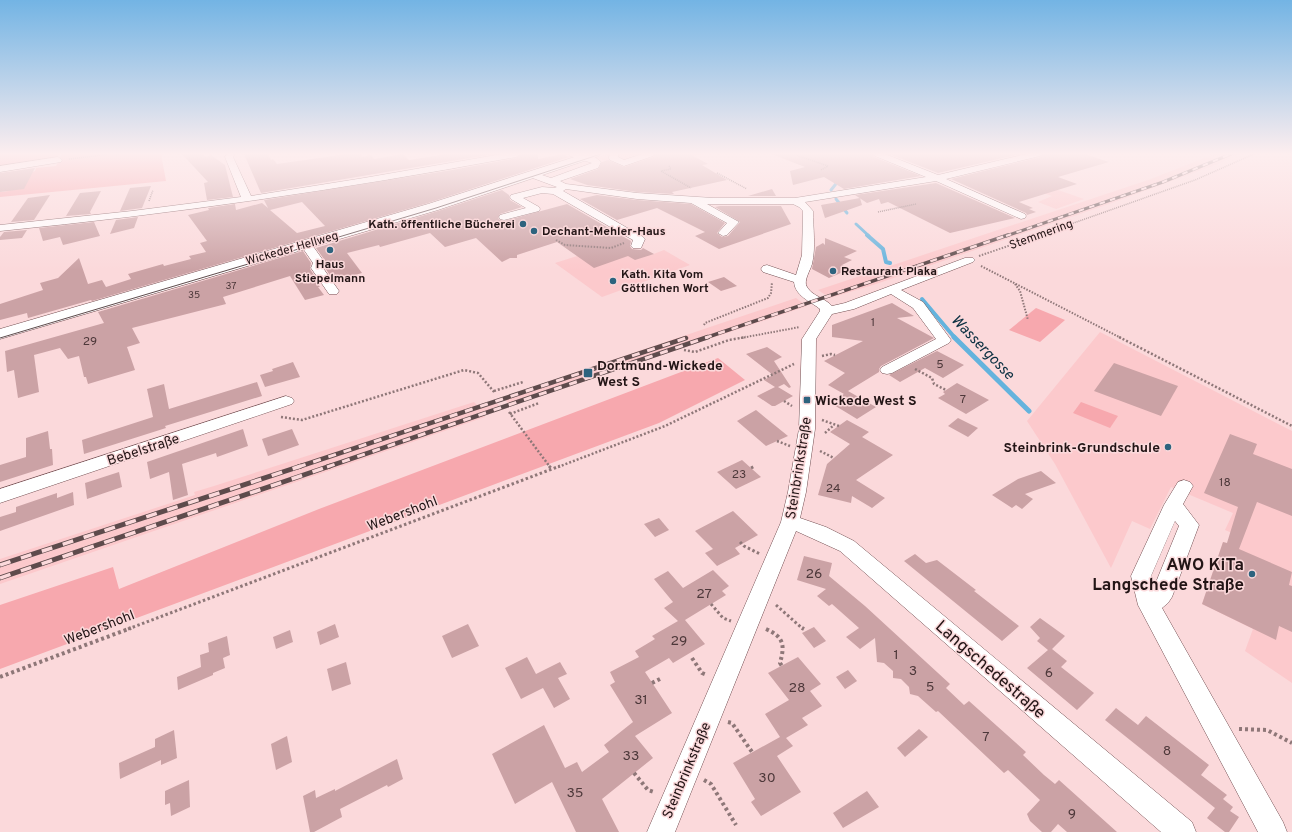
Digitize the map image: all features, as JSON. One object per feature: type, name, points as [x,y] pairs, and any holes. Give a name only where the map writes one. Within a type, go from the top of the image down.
[{"type":"main road","name":"Wickeder Hellweg","points":[[0,334],[476,193]]},
{"type":"street","points":[[244,193],[247,199]]},
{"type":"street","points":[[0,228],[134,214],[286,193]]},
{"type":"street","points":[[504,217],[534,209],[515,197],[531,193]]},
{"type":"street","points":[[563,193],[638,243]]},
{"type":"street","points":[[614,193],[637,196],[695,195],[795,201],[844,193]]},
{"type":"street","points":[[970,193],[1021,216]]},
{"type":"street","points":[[695,195],[696,203],[734,222],[723,233]]},
{"type":"street","points":[[795,201],[803,205],[808,211],[806,267],[799,280],[799,284],[803,291],[822,304],[828,311],[849,306],[969,260]]},
{"type":"street","points":[[306,244],[319,263],[317,268],[333,291]]},
{"type":"street","points":[[767,268],[799,280]]},
{"type":"street","points":[[890,291],[912,308]]},
{"type":"street","points":[[887,370],[944,340],[918,305],[890,291]]},
{"type":"street","name":"Steinbrinkstraße","points":[[660,832],[790,522],[797,492],[807,429],[813,358],[809,339],[812,332],[826,316],[828,311]]},
{"type":"street","name":"Bebelstraße","points":[[0,496],[286,401]]},
{"type":"street","points":[[1179,495],[1141,576],[1149,605],[1273,832]]},
{"type":"street","name":"Langschedestraße","points":[[790,522],[818,531],[847,546],[1182,832]]},
{"type":"path","name":"Stemmering","points":[[969,260],[1158,193]]},
{"type":"path","points":[[878,212],[916,204]]},
{"type":"path","points":[[890,210],[895,211]]},
{"type":"path","points":[[556,240],[565,245],[611,248],[638,243]]},
{"type":"path","points":[[969,260],[1292,426]]},
{"type":"path","points":[[704,325],[705,323],[768,298],[771,293],[772,280]]},
{"type":"path","points":[[1015,283],[1020,291],[1028,320]]},
{"type":"path","points":[[684,350],[695,352],[728,340],[798,327]]},
{"type":"path","name":"Webershohl","points":[[0,677],[665,426],[788,366],[813,358],[831,354],[835,355]]},
{"type":"path","points":[[902,362],[932,378],[934,384],[946,390]]},
{"type":"path","points":[[254,412],[302,420],[464,370],[478,373],[495,392],[523,382]]},
{"type":"path","points":[[784,401],[795,406]]},
{"type":"path","points":[[539,403],[509,413],[552,469]]},
{"type":"path","points":[[818,419],[839,426]]},
{"type":"path","points":[[825,433],[834,425]]},
{"type":"path","points":[[777,441],[792,446]]},
{"type":"path","points":[[816,451],[834,458]]},
{"type":"path","points":[[751,468],[756,466]]},
{"type":"path","points":[[740,542],[744,546],[761,554]]},
{"type":"path","points":[[711,604],[723,618],[732,621]]},
{"type":"path","points":[[776,605],[804,629]]},
{"type":"path","points":[[766,629],[774,632],[780,637],[784,645],[784,652],[780,663],[782,666]]},
{"type":"path","points":[[692,658],[702,673],[707,675]]},
{"type":"path","points":[[652,683],[660,679]]},
{"type":"path","points":[[728,721],[732,723],[752,752]]},
{"type":"path","points":[[1215,728],[1267,730],[1292,743]]},
{"type":"path","points":[[634,773],[648,790],[654,792]]},
{"type":"path","points":[[703,780],[711,784],[736,825]]},
{"type":"shaded area","points":[[0,193],[43,193],[0,197]]},
{"type":"shaded area","points":[[1043,193],[1066,193],[1084,199],[1056,209],[1038,202],[1052,196]]},
{"type":"shaded area","points":[[1110,193],[1139,193],[876,284],[830,298],[818,290]]},
{"type":"shaded area","name":"Kath. Kita Vom Göttlichen Wort","points":[[624,244],[638,253],[651,255],[664,250],[690,265],[602,297],[555,263],[612,245]]},
{"type":"shaded area","points":[[796,298],[807,306],[510,406],[503,397]]},
{"type":"shaded area","points":[[1036,308],[1065,320],[1040,342],[1009,330]]},
{"type":"shaded area","name":"Steinbrink-Grundschule","points":[[1100,332],[1292,431],[1292,683],[1245,651],[1253,629],[1202,604],[1223,542],[1229,544],[1232,533],[1225,530],[1233,513],[1171,487],[1150,529],[1132,521],[1111,568],[1055,464],[1027,421]]},
{"type":"shaded area","points":[[718,358],[745,380],[659,423],[0,669],[0,605],[113,567],[119,589],[319,509]]},
{"type":"shaded area","points":[[495,400],[501,409],[484,415],[485,417],[0,584],[0,559],[195,495],[194,492],[474,402],[477,405]]},
{"type":"shaded area","points":[[1081,402],[1118,416],[1110,428],[1073,413]]},
{"type":"building","points":[[80,193],[100,193],[90,212],[91,214],[66,216]]},
{"type":"building","points":[[128,193],[148,193],[142,208],[120,211]]},
{"type":"building","points":[[206,193],[232,193],[233,197],[207,200]]},
{"type":"building","points":[[309,193],[459,193],[92,301],[91,300],[28,318],[27,313],[0,320],[0,304],[43,290],[40,283],[58,278],[79,258],[88,284],[102,280],[106,287],[131,279],[128,274],[163,264],[164,266],[191,259],[189,256],[206,252],[200,243],[207,241],[188,215],[209,210],[208,208],[235,204],[236,210],[262,203],[268,208],[264,200]],"holes":[[[302,202],[325,226],[297,233],[270,210]]]},
{"type":"building","points":[[493,193],[506,193],[509,195],[510,200],[522,207],[500,214],[498,218],[504,221],[567,204],[631,241],[630,246],[632,249],[641,250],[643,248],[654,254],[635,260],[628,256],[594,268],[557,242],[517,255],[517,258],[510,258],[502,262],[476,238],[445,247],[430,233],[380,247],[379,245],[347,253],[362,273],[334,281],[325,268],[326,262],[316,248]]},
{"type":"building","points":[[652,193],[673,193],[674,194]]},
{"type":"building","points":[[759,193],[774,193],[776,196],[748,196]]},
{"type":"building","points":[[870,193],[958,193],[1015,218],[950,233],[888,202],[881,204],[879,199],[867,203],[855,195]]},
{"type":"building","points":[[982,193],[1049,193],[1019,202],[1033,208],[1029,209],[1036,212],[1027,215],[1026,213]]},
{"type":"building","points":[[50,195],[34,220],[11,222],[28,198]]},
{"type":"building","points":[[597,195],[691,204],[725,223],[717,233],[722,237],[728,236],[740,222],[715,207],[720,206],[781,206],[791,224],[719,249],[695,236],[705,232],[657,208],[617,220],[580,199]]},
{"type":"building","points":[[860,198],[862,205],[825,218],[821,205]]},
{"type":"building","points":[[138,217],[134,228],[110,234],[116,220]]},
{"type":"building","points":[[94,222],[100,236],[63,245],[60,237],[43,241],[39,228]]},
{"type":"building","points":[[27,230],[22,238],[0,240],[0,237],[4,232]]},
{"type":"building","points":[[825,238],[857,251],[844,257],[852,260],[842,265],[850,269],[829,278],[812,269],[816,247],[823,243],[825,245]]},
{"type":"building","points":[[303,251],[311,263],[310,269],[320,284],[318,285],[320,287],[318,287],[324,295],[305,300],[290,276],[223,297],[226,304],[132,328],[140,343],[127,347],[135,370],[88,384],[86,377],[84,377],[79,356],[68,359],[60,348],[34,355],[39,392],[18,398],[14,370],[7,372],[5,351],[104,323],[98,312]]},
{"type":"building","points":[[724,277],[737,286],[721,291],[708,282]]},
{"type":"building","points":[[892,303],[914,316],[897,318],[934,338],[881,366],[879,372],[848,391],[876,407],[857,419],[829,402],[844,394],[828,385],[845,373],[824,361],[863,341],[832,337],[832,325]]},
{"type":"building","points":[[767,347],[782,357],[774,361],[791,387],[789,388],[784,384],[778,387],[793,396],[775,406],[772,406],[757,396],[775,387],[764,380],[773,375],[746,354]]},
{"type":"building","points":[[937,351],[964,365],[943,378],[925,368],[900,382],[889,375]]},
{"type":"building","points":[[293,362],[300,377],[265,387],[260,375]]},
{"type":"building","points":[[1114,363],[1178,386],[1161,416],[1094,391]]},
{"type":"building","points":[[257,382],[262,396],[165,426],[166,428],[84,454],[82,440],[153,417],[147,389],[164,384],[169,409]]},
{"type":"building","points":[[957,383],[989,400],[966,414],[938,398],[945,394],[943,392]]},
{"type":"building","points":[[756,410],[788,436],[766,446],[737,421]]},
{"type":"building","points":[[958,418],[978,428],[968,437],[948,426]]},
{"type":"building","points":[[847,420],[869,432],[862,437],[893,455],[856,480],[885,498],[872,508],[852,496],[851,503],[818,495],[827,464],[850,444],[830,432]]},
{"type":"building","points":[[243,429],[248,446],[217,457],[216,453],[182,464],[188,495],[173,500],[169,472],[150,479],[147,462]]},
{"type":"building","points":[[292,429],[299,445],[268,456],[262,439]]},
{"type":"building","points":[[48,431],[50,449],[52,449],[53,465],[0,482],[0,465],[26,457],[26,438]]},
{"type":"building","points":[[1230,434],[1257,444],[1253,454],[1292,469],[1292,516],[1257,502],[1239,549],[1292,572],[1289,585],[1292,586],[1292,632],[1279,626],[1276,640],[1202,604],[1223,542],[1227,543],[1238,507],[1204,493]]},
{"type":"building","points":[[742,460],[761,477],[736,489],[717,472]]},
{"type":"building","points":[[1041,471],[1056,483],[1025,494],[1033,499],[1022,509],[1016,505],[1012,508],[992,495],[1018,479]]},
{"type":"building","points":[[119,472],[122,487],[87,499],[85,483]]},
{"type":"building","points":[[73,492],[74,505],[0,531],[0,517],[16,512],[16,507],[57,493],[57,498]]},
{"type":"building","points":[[733,511],[758,535],[735,548],[740,554],[717,566],[705,553],[713,549],[695,531]]},
{"type":"building","points":[[659,518],[669,530],[655,537],[644,524]]},
{"type":"building","points":[[915,554],[926,563],[937,560],[1019,626],[1002,641],[904,561]]},
{"type":"building","points":[[804,556],[832,563],[829,576],[865,606],[950,684],[946,688],[964,705],[969,701],[1026,752],[1023,755],[1044,775],[1055,784],[1059,780],[1117,832],[1067,832],[1058,824],[1051,832],[1042,832],[1030,821],[1027,814],[1040,800],[1008,770],[1004,773],[938,711],[936,712],[918,696],[910,694],[909,687],[901,679],[893,678],[893,671],[884,663],[877,662],[875,638],[860,649],[846,637],[859,628],[832,604],[829,606],[817,596],[826,589],[797,580]]},
{"type":"building","points":[[713,570],[729,586],[722,591],[726,595],[685,620],[705,644],[673,663],[669,658],[645,672],[672,713],[635,736],[653,758],[602,799],[619,832],[576,832],[552,782],[515,804],[492,754],[544,725],[565,768],[577,762],[582,772],[609,752],[604,745],[633,722],[610,685],[615,682],[610,672],[639,657],[635,651],[655,639],[652,636],[678,621],[664,608],[673,602],[654,579],[668,571],[683,588]]},
{"type":"building","points":[[1040,618],[1065,636],[1052,649],[1067,661],[1061,667],[1094,693],[1077,710],[1027,668],[1048,650],[1037,641],[1040,638],[1030,627]]},
{"type":"building","points":[[335,624],[339,637],[320,645],[317,632]]},
{"type":"building","points":[[468,624],[479,646],[452,658],[442,636]]},
{"type":"building","points":[[814,627],[826,641],[814,648],[802,633]]},
{"type":"building","points":[[290,630],[293,642],[276,649],[273,637]]},
{"type":"building","points":[[227,636],[230,655],[223,658],[225,668],[213,673],[213,675],[178,690],[177,677],[201,667],[200,655],[209,652],[208,643]]},
{"type":"building","points":[[527,657],[536,674],[560,662],[567,674],[558,678],[570,699],[554,708],[543,688],[521,699],[505,668]]},
{"type":"building","points":[[798,657],[821,684],[810,691],[822,706],[802,718],[808,725],[786,738],[793,746],[777,756],[801,792],[761,816],[751,802],[755,799],[733,763],[780,737],[765,714],[789,700],[768,673]]},
{"type":"building","points":[[346,662],[351,684],[332,691],[327,669]]},
{"type":"building","points":[[848,670],[857,681],[845,689],[836,677]]},
{"type":"building","points":[[1116,708],[1138,725],[1146,716],[1209,765],[1201,775],[1227,795],[1223,799],[1233,807],[1230,811],[1239,817],[1229,832],[1225,832],[1207,818],[1215,808],[1105,720]]},
{"type":"building","points":[[919,729],[928,737],[905,757],[897,748]]},
{"type":"building","points":[[174,730],[177,758],[161,765],[161,760],[120,779],[119,763],[155,747],[155,739]]},
{"type":"building","points":[[287,736],[292,762],[276,770],[271,744]]},
{"type":"building","points":[[397,759],[403,779],[388,787],[387,785],[340,809],[342,817],[314,832],[310,832],[303,796],[315,790],[316,798],[335,789],[335,791]]},
{"type":"building","points":[[189,780],[190,807],[171,816],[170,803],[165,805],[165,791]]},
{"type":"building","points":[[867,791],[879,807],[843,828],[833,813]]},
{"type":"waterway","name":"Wassergosse","points":[[836,199],[847,213]]},
{"type":"waterway","name":"Wassergosse","points":[[856,224],[869,236]]},
{"type":"waterway","name":"Wassergosse","points":[[867,235],[883,249],[886,262],[890,263]]},
{"type":"waterway","name":"Wassergosse","points":[[922,299],[955,338]]},
{"type":"waterway","name":"Wassergosse","points":[[955,338],[1029,411]]},
{"type":"tram line","points":[[0,338],[482,193]]},
{"type":"railway","points":[[1006,236],[1132,193]]},
{"type":"railway","points":[[705,338],[1008,235]]},
{"type":"railway","points":[[327,467],[708,337]]},
{"type":"railway","points":[[298,467],[686,338]]},
{"type":"railway","points":[[0,565],[301,466]]},
{"type":"railway","points":[[0,578],[330,466]]},
{"type":"place","name":"Kath. öffentliche Bücherei","points":[[523,224]]},
{"type":"place","name":"Dechant-Mehler-Haus","points":[[534,231]]},
{"type":"place","name":"Haus Stiepelmann","points":[[330,250]]},
{"type":"place","name":"Restaurant Plaka","points":[[833,271]]},
{"type":"place","name":"Kath. Kita Vom Göttlichen Wort","points":[[613,281]]},
{"type":"place","name":"Dortmund-Wickede West S","points":[[588,373]]},
{"type":"place","name":"Wickede West S","points":[[807,400]]},
{"type":"place","name":"Steinbrink-Grundschule","points":[[1168,447]]},
{"type":"place","name":"AWO KiTa Langschede Straße","points":[[1252,574]]}]
